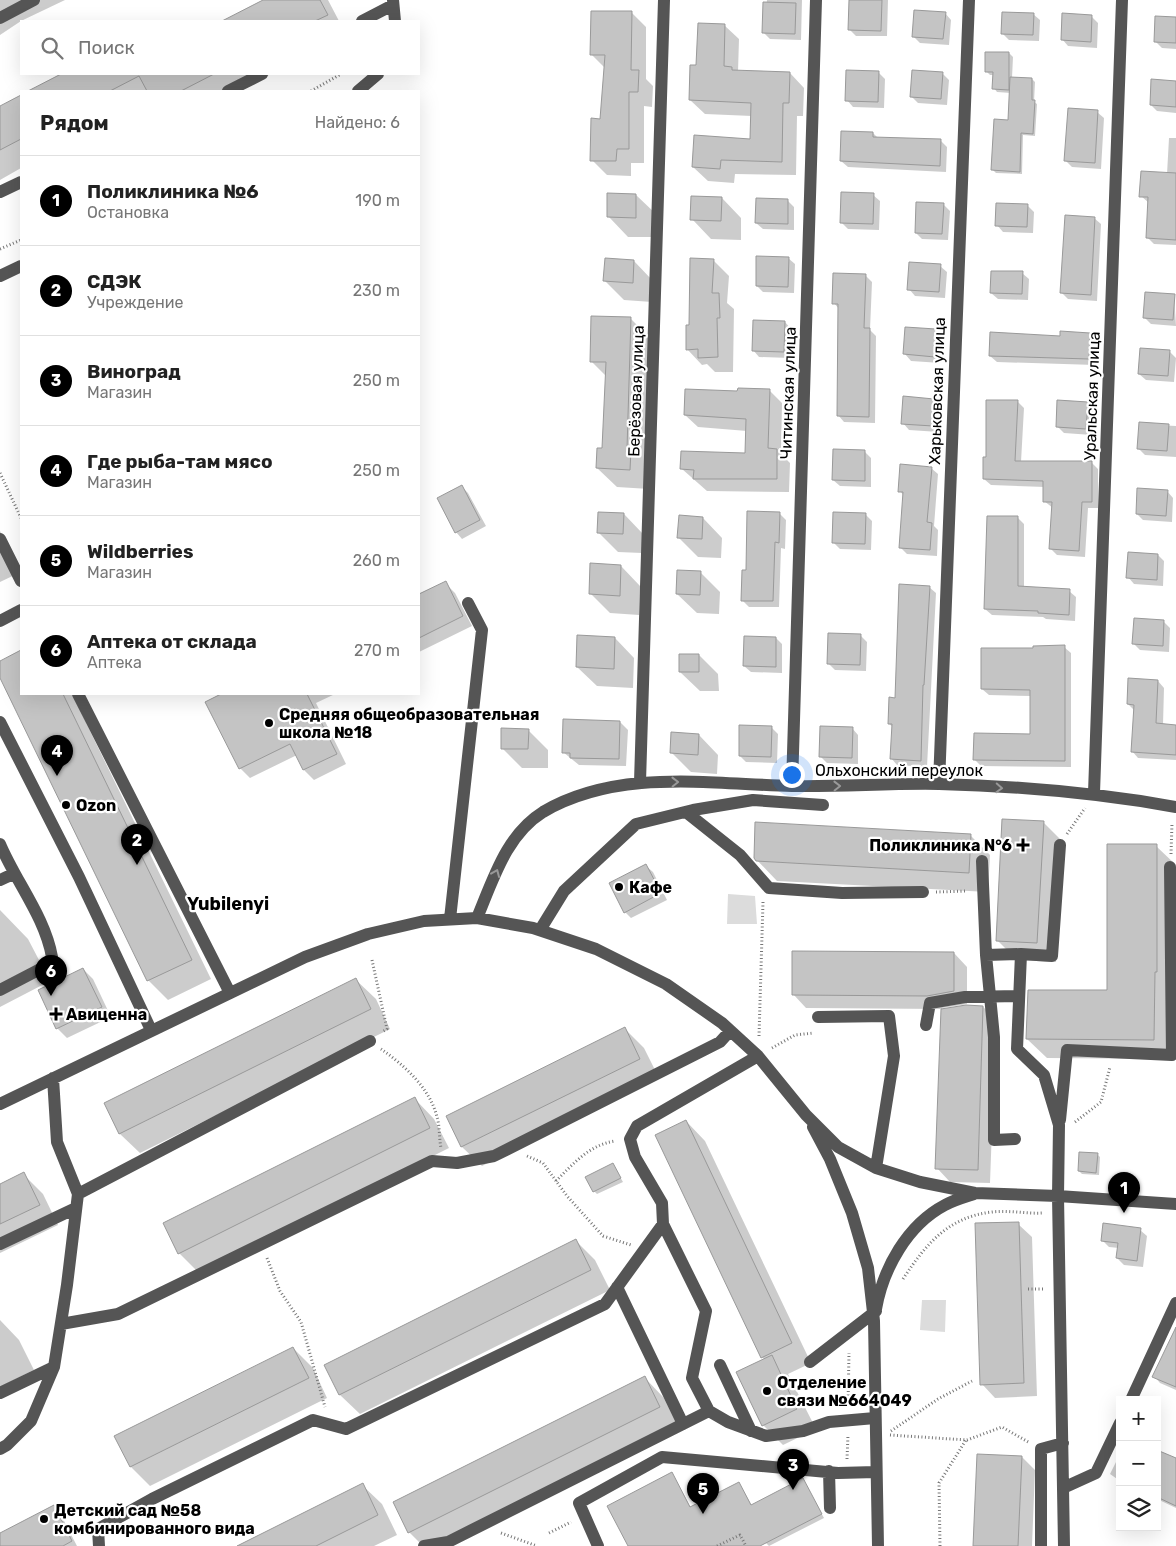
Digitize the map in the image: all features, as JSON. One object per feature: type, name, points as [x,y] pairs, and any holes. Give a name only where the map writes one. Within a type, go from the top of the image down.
[{"type":"street","points":[[0,18],[34,0]]},
{"type":"street","name":"Берёзовая улица","points":[[640,782],[664,0]]},
{"type":"street","name":"Читинская улица","points":[[792,786],[816,0]]},
{"type":"street","name":"Харьковская улица","points":[[938,784],[969,0]]},
{"type":"street","name":"Уральская улица","points":[[1094,793],[1122,0]]},
{"type":"street","points":[[364,20],[393,2],[395,20]]},
{"type":"street","points":[[230,90],[260,75]]},
{"type":"street","points":[[359,90],[377,75]]},
{"type":"street","points":[[0,192],[20,182]]},
{"type":"street","points":[[0,276],[20,266]]},
{"type":"street","points":[[0,539],[6,564],[20,581]]},
{"type":"street","points":[[450,919],[482,630],[468,603]]},
{"type":"street","points":[[0,621],[20,611]]},
{"type":"street","points":[[79,695],[230,993]]},
{"type":"street","points":[[0,722],[79,877],[152,1030]]},
{"type":"street","name":"Ольхонский переулок","points":[[477,918],[502,858],[519,832],[542,813],[570,798],[640,782],[702,782],[792,786],[938,784],[1094,793],[1174,807]]},
{"type":"street","points":[[540,930],[564,891],[636,824],[686,812],[753,800],[823,804]]},
{"type":"street","points":[[686,812],[740,855],[769,888],[842,893],[923,892]]},
{"type":"street","points":[[0,844],[13,874],[48,936],[52,957],[46,966],[0,990]]},
{"type":"street","points":[[986,955],[1021,954],[1052,956],[1060,845]]},
{"type":"street","points":[[982,861],[986,955],[994,1037],[994,1140],[1014,1139]]},
{"type":"street","points":[[0,865],[13,874]]},
{"type":"street","points":[[1064,1546],[1058,1196],[1059,1130],[1067,1050],[1172,1055],[1170,867]]},
{"type":"street","points":[[0,880],[13,874]]},
{"type":"street","points":[[0,1104],[305,957],[368,934],[424,921],[477,918],[540,930],[596,949],[666,984],[730,1031],[758,1056],[806,1115],[838,1147],[876,1168],[920,1182],[975,1194],[1058,1196],[1176,1204]]},
{"type":"street","points":[[1021,954],[1017,1049],[1044,1075],[1059,1130]]},
{"type":"street","points":[[926,1024],[930,1003],[965,996],[1019,996]]},
{"type":"street","points":[[818,1017],[889,1016],[894,1056],[876,1168]]},
{"type":"street","points":[[61,1324],[118,1314],[432,1160],[457,1163],[494,1156],[720,1042],[730,1031]]},
{"type":"street","points":[[78,1194],[370,1041]]},
{"type":"street","points":[[758,1056],[637,1126],[630,1139],[634,1158],[662,1203],[664,1224],[706,1311],[692,1378],[709,1411],[728,1422],[766,1436],[803,1431],[829,1422],[875,1418]]},
{"type":"street","points":[[0,1449],[7,1445],[31,1420],[54,1367],[61,1324],[78,1194],[57,1142],[53,1078]]},
{"type":"street","points":[[806,1115],[830,1159],[852,1213],[868,1268],[874,1315],[878,1546]]},
{"type":"street","points":[[810,1362],[874,1315],[881,1284],[898,1250],[921,1224],[944,1205],[975,1194]]},
{"type":"street","points":[[0,1244],[76,1208]]},
{"type":"street","points":[[99,1546],[98,1528],[152,1499],[313,1420],[346,1429],[605,1304],[664,1224]]},
{"type":"street","points":[[617,1287],[683,1424]]},
{"type":"street","points":[[1133,1396],[1176,1303]]},
{"type":"street","points":[[720,1365],[751,1431]]},
{"type":"street","points":[[0,1393],[54,1367]]},
{"type":"street","points":[[424,1546],[448,1542],[482,1526],[709,1411]]},
{"type":"street","points":[[1063,1488],[1096,1473],[1116,1431]]},
{"type":"street","points":[[1041,1546],[1041,1449],[1063,1443]]},
{"type":"street","points":[[598,1546],[579,1503],[662,1457],[829,1471],[876,1472]]},
{"type":"street","points":[[829,1471],[830,1508]]},
{"type":"path","points":[[313,90],[339,75]]},
{"type":"path","points":[[0,248],[20,240]]},
{"type":"path","points":[[0,473],[20,516]]},
{"type":"path","points":[[1060,845],[1094,793]]},
{"type":"path","points":[[1170,867],[1174,807]]},
{"type":"path","points":[[758,1056],[763,958],[763,881]]},
{"type":"path","points":[[923,892],[983,891]]},
{"type":"path","points":[[372,960],[387,1029],[370,1041],[400,1062],[423,1088],[437,1116],[442,1161]]},
{"type":"path","points":[[758,1056],[795,1035],[823,1032]]},
{"type":"path","points":[[1059,1130],[1101,1102],[1114,1052]]},
{"type":"path","points":[[556,1181],[582,1155],[605,1143],[630,1139]]},
{"type":"path","points":[[508,1149],[543,1162],[556,1181],[603,1236],[644,1250]]},
{"type":"path","points":[[901,1283],[918,1256],[938,1233],[969,1218],[993,1212],[1058,1213]]},
{"type":"path","points":[[261,1243],[280,1291],[301,1322],[325,1404],[325,1423]]},
{"type":"path","points":[[972,1381],[938,1400],[910,1420],[884,1435],[967,1440],[1002,1427],[1041,1449]]},
{"type":"path","points":[[940,1546],[939,1483],[967,1440]]},
{"type":"path","points":[[550,1533],[584,1515]]},
{"type":"path","points":[[482,1526],[537,1546]]},
{"type":"path","points":[[717,1546],[740,1535],[746,1546]]},
{"type":"shaded area","points":[[728,894],[755,896],[757,924],[727,924]]},
{"type":"shaded area","points":[[922,1300],[946,1300],[945,1332],[920,1330]]},
{"type":"building","points":[[263,0],[320,0],[328,15],[317,20],[224,20]]},
{"type":"building","points":[[849,0],[882,0],[881,31],[848,30]]},
{"type":"building","points":[[763,2],[796,3],[795,34],[762,33]]},
{"type":"building","points":[[914,10],[946,12],[943,39],[912,37]]},
{"type":"building","points":[[591,11],[632,11],[631,70],[639,70],[638,92],[629,92],[629,149],[617,149],[616,161],[590,161],[591,118],[600,119],[605,55],[590,55]]},
{"type":"building","points":[[1002,12],[1034,13],[1033,35],[1001,34]]},
{"type":"building","points":[[1062,13],[1092,15],[1091,42],[1061,40]]},
{"type":"building","points":[[1155,16],[1176,17],[1176,43],[1154,42]]},
{"type":"building","points":[[698,23],[725,24],[724,66],[732,67],[732,70],[790,72],[789,103],[783,103],[782,162],[721,160],[720,169],[692,167],[694,135],[750,139],[751,103],[689,100],[690,65],[696,65]]},
{"type":"building","points":[[985,52],[1009,52],[1009,90],[992,89],[993,72],[985,72]]},
{"type":"building","points":[[846,70],[879,71],[878,102],[845,101]]},
{"type":"building","points":[[912,70],[943,72],[941,99],[910,97]]},
{"type":"building","points":[[59,75],[212,75],[183,90],[146,90],[139,76],[112,90],[30,90]]},
{"type":"building","points":[[1010,77],[1032,78],[1032,100],[1035,100],[1033,134],[1021,133],[1020,172],[991,170],[994,119],[1008,120]]},
{"type":"building","points":[[1151,79],[1176,81],[1176,107],[1150,105]]},
{"type":"building","points":[[20,96],[20,140],[0,150],[0,106]]},
{"type":"building","points":[[1068,108],[1098,110],[1095,163],[1064,161]]},
{"type":"building","points":[[841,131],[873,132],[873,137],[941,139],[940,166],[840,161]]},
{"type":"building","points":[[1141,171],[1176,173],[1176,240],[1146,238],[1148,197],[1139,197]]},
{"type":"building","points":[[841,192],[874,193],[873,224],[840,223]]},
{"type":"building","points":[[607,193],[636,194],[636,218],[607,217]]},
{"type":"building","points":[[691,196],[722,197],[721,221],[690,220]]},
{"type":"building","points":[[756,198],[788,199],[788,224],[755,223]]},
{"type":"building","points":[[916,202],[944,203],[942,234],[915,233]]},
{"type":"building","points":[[996,203],[1028,204],[1027,227],[995,226]]},
{"type":"building","points":[[1065,215],[1095,217],[1091,295],[1060,293]]},
{"type":"building","points":[[756,256],[789,257],[788,287],[756,286]]},
{"type":"building","points":[[605,258],[634,260],[633,283],[603,281]]},
{"type":"building","points":[[690,258],[714,259],[712,293],[719,293],[720,318],[717,318],[718,357],[698,358],[698,349],[686,350],[686,325],[689,325]]},
{"type":"building","points":[[909,262],[941,264],[939,292],[907,290]]},
{"type":"building","points":[[991,271],[1023,271],[1022,294],[990,293]]},
{"type":"building","points":[[833,273],[866,274],[864,328],[870,328],[869,417],[837,416],[838,304],[832,304]]},
{"type":"building","points":[[1145,292],[1175,294],[1173,320],[1143,318]]},
{"type":"building","points":[[591,316],[631,317],[627,449],[631,449],[630,470],[596,468],[597,448],[602,448],[606,362],[590,362]]},
{"type":"building","points":[[753,320],[785,321],[784,352],[752,351]]},
{"type":"building","points":[[905,327],[936,329],[935,357],[903,354]]},
{"type":"building","points":[[1060,331],[1090,333],[1089,359],[989,356],[990,332],[1060,336]]},
{"type":"building","points":[[1140,348],[1170,350],[1168,376],[1138,374]]},
{"type":"building","points":[[738,388],[770,389],[768,448],[777,449],[777,479],[693,479],[694,470],[680,469],[681,451],[745,453],[746,419],[684,415],[685,389],[737,391]]},
{"type":"building","points":[[903,396],[934,399],[933,426],[901,424]]},
{"type":"building","points":[[986,400],[1018,400],[1015,461],[1092,461],[1092,502],[1082,502],[1079,551],[1049,549],[1052,502],[1043,502],[1043,481],[983,479],[983,457],[986,457]]},
{"type":"building","points":[[1057,400],[1088,402],[1086,429],[1056,427]]},
{"type":"building","points":[[1139,422],[1169,424],[1167,451],[1137,449]]},
{"type":"building","points":[[833,449],[865,450],[865,481],[832,480]]},
{"type":"building","points":[[900,464],[932,467],[927,522],[932,523],[930,550],[899,548],[903,492],[898,492]]},
{"type":"building","points":[[462,485],[480,520],[455,533],[437,498]]},
{"type":"building","points":[[1137,488],[1168,490],[1166,516],[1136,514]]},
{"type":"building","points":[[747,511],[780,512],[779,543],[775,542],[773,601],[741,601],[742,570],[746,570]]},
{"type":"building","points":[[598,512],[624,513],[623,534],[597,533]]},
{"type":"building","points":[[833,512],[866,513],[865,544],[832,543]]},
{"type":"building","points":[[679,515],[703,517],[702,539],[677,538]]},
{"type":"building","points":[[987,516],[1018,516],[1018,586],[1070,589],[1069,615],[1038,613],[1038,611],[984,609]]},
{"type":"building","points":[[1128,552],[1158,554],[1157,580],[1126,578]]},
{"type":"building","points":[[590,563],[621,565],[620,596],[589,594]]},
{"type":"building","points":[[677,570],[701,571],[700,595],[676,594]]},
{"type":"building","points":[[446,581],[463,616],[420,638],[420,594]]},
{"type":"building","points":[[899,584],[930,586],[923,685],[921,761],[890,759],[892,724],[888,724],[889,697],[895,698]]},
{"type":"building","points":[[1134,618],[1164,620],[1163,646],[1132,644]]},
{"type":"building","points":[[828,633],[861,634],[860,665],[827,664]]},
{"type":"building","points":[[577,635],[615,637],[614,669],[576,667]]},
{"type":"building","points":[[744,636],[776,637],[776,667],[743,666]]},
{"type":"building","points":[[1065,645],[1065,761],[973,760],[974,733],[1030,734],[1030,690],[981,689],[981,648],[1033,648],[1033,646]]},
{"type":"building","points":[[20,651],[20,695],[63,695],[192,960],[147,981],[0,678],[0,661]]},
{"type":"building","points":[[679,654],[699,654],[699,672],[679,672]]},
{"type":"building","points":[[1128,678],[1158,680],[1156,723],[1176,725],[1176,755],[1131,752],[1134,705],[1127,704]]},
{"type":"building","name":"Средняя общеобразовательная школа №18","points":[[219,695],[308,695],[337,754],[303,770],[290,744],[239,769],[205,702]]},
{"type":"building","points":[[563,719],[620,721],[619,759],[570,758],[570,753],[562,753]]},
{"type":"building","points":[[739,725],[772,726],[771,757],[739,756]]},
{"type":"building","points":[[820,726],[853,727],[852,758],[819,757]]},
{"type":"building","points":[[501,728],[529,729],[528,749],[501,749]]},
{"type":"building","points":[[671,732],[699,734],[698,755],[670,753]]},
{"type":"building","points":[[1002,819],[1044,821],[1037,943],[996,941]]},
{"type":"building","points":[[755,822],[971,834],[969,873],[756,861],[754,858]]},
{"type":"building","points":[[1107,844],[1157,844],[1157,972],[1155,972],[1154,1040],[1026,1039],[1028,990],[1107,990]]},
{"type":"building","points":[[646,864],[661,893],[624,913],[609,883]]},
{"type":"building","points":[[792,951],[954,952],[954,991],[927,996],[792,995]]},
{"type":"building","points":[[83,968],[102,1007],[56,1029],[38,990]]},
{"type":"building","points":[[356,978],[371,1009],[119,1134],[104,1103]]},
{"type":"building","points":[[966,1005],[983,1006],[978,1170],[935,1169],[941,1009]]},
{"type":"building","points":[[625,1027],[640,1059],[461,1147],[446,1116]]},
{"type":"building","points":[[415,1097],[430,1128],[178,1254],[163,1223]]},
{"type":"building","points":[[686,1120],[792,1343],[761,1358],[655,1135]]},
{"type":"building","points":[[1079,1152],[1098,1153],[1096,1173],[1078,1171]]},
{"type":"building","points":[[613,1163],[621,1178],[593,1192],[585,1177]]},
{"type":"building","points":[[24,1172],[40,1205],[0,1224],[0,1184]]},
{"type":"building","points":[[1019,1222],[1024,1383],[980,1385],[975,1223]]},
{"type":"building","points":[[1103,1223],[1141,1228],[1137,1261],[1116,1258],[1118,1243],[1101,1241]]},
{"type":"building","points":[[576,1239],[591,1270],[339,1395],[324,1365]]},
{"type":"building","points":[[1176,1327],[1176,1387],[1152,1377]]},
{"type":"building","points":[[293,1347],[309,1378],[130,1467],[114,1436]]},
{"type":"building","name":"Отделение связи №664049","points":[[772,1355],[797,1409],[762,1426],[736,1372]]},
{"type":"building","points":[[645,1376],[660,1407],[408,1533],[393,1502]]},
{"type":"building","points":[[1161,1452],[1176,1458],[1176,1506],[1161,1499]]},
{"type":"building","points":[[977,1454],[1022,1456],[1018,1546],[973,1546]]},
{"type":"building","points":[[672,1472],[690,1507],[739,1482],[751,1505],[803,1478],[822,1514],[760,1546],[628,1546],[607,1506]]},
{"type":"building","points":[[363,1483],[378,1515],[316,1546],[237,1546]]},
{"type":"building","name":"Детский сад №58 комбинированного вида","points":[[54,1505],[72,1541],[63,1546],[0,1546],[0,1533]]},
{"type":"place","name":"Средняя общеобразовательная школа №18","points":[[269,723]]},
{"type":"place","name":"Где рыба-там мясо","points":[[57,776]]},
{"type":"place","name":"Ozon","points":[[66,805]]},
{"type":"place","name":"Поликлиника N°6","points":[[1023,845]]},
{"type":"place","name":"СДЭК","points":[[137,865]]},
{"type":"place","name":"Кафе","points":[[619,887]]},
{"type":"place","name":"Аптека от склада","points":[[51,996]]},
{"type":"place","name":"Авиценна","points":[[56,1014]]},
{"type":"place","name":"Поликлиника №6","points":[[1124,1213]]},
{"type":"place","name":"Отделение связи №664049","points":[[767,1391]]},
{"type":"place","name":"Виноград","points":[[793,1490]]},
{"type":"place","name":"Wildberries","points":[[703,1514]]},
{"type":"place","name":"Детский сад №58 комбинированного вида","points":[[44,1519]]},
{"type":"district","name":"Yubilenyi","points":[[228,904]]}]
